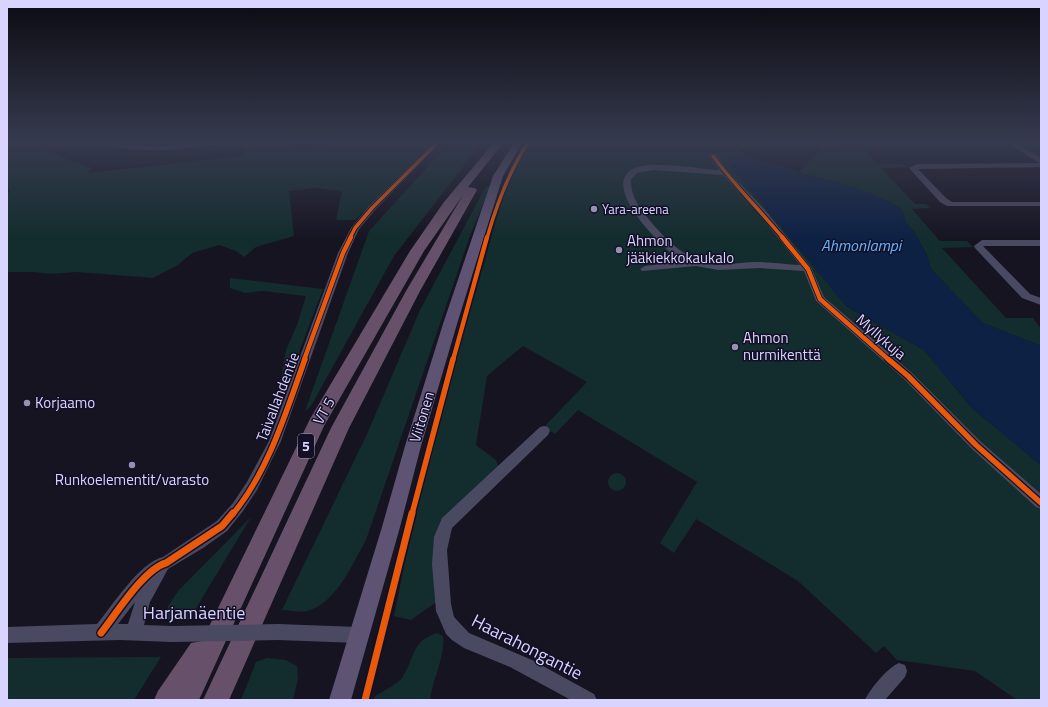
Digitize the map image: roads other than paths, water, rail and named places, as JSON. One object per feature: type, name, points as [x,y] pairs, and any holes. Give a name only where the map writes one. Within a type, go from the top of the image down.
[{"type":"highway","name":"VT 5","points":[[186,700],[316,424],[417,251],[448,205],[473,174]]},
{"type":"highway","name":"VT 5","points":[[216,700],[340,428],[413,291],[481,174]]},
{"type":"highway","points":[[167,700],[230,606]]},
{"type":"main road","name":"Viitonen","points":[[340,700],[358,635],[392,527],[415,439],[462,287],[499,174]]},
{"type":"street","name":"Taivallahdentie","points":[[101,633],[143,579],[159,566],[198,543],[222,526],[238,507],[275,441],[343,253],[355,228],[372,208],[406,174]]},
{"type":"street","points":[[632,174],[627,183],[628,194],[645,220],[675,250],[697,263],[721,269],[753,265],[808,269]]},
{"type":"street","name":"Myllykuja","points":[[726,174],[762,212],[808,269],[820,299],[908,376],[976,445],[1041,503]]},
{"type":"street","points":[[919,174],[944,200],[950,204],[1041,204]]},
{"type":"street","points":[[1041,243],[982,243],[978,246],[1026,296],[1041,302]]},
{"type":"street","points":[[645,269],[697,263]]},
{"type":"street","name":"Haarahongantie","points":[[544,432],[447,523],[440,538],[439,558],[442,598],[446,615],[452,628],[468,642],[504,656],[562,684],[588,700]]},
{"type":"street","name":"Taivallahdentie","points":[[134,633],[139,610],[146,592],[166,563]]},
{"type":"street","name":"Harjamäentie","points":[[7,635],[278,632],[358,635]]},
{"type":"street","points":[[874,700],[899,671]]},
{"type":"water","name":"Ahmonlampi","points":[[737,174],[803,174],[867,192],[902,210],[906,223],[913,231],[926,253],[931,269],[983,323],[1041,346],[1041,465],[973,409],[924,350],[846,306]]},
{"type":"place","name":"Yara-areena","points":[[594,209]]},
{"type":"place","name":"Ahmon jääkiekkokaukalo","points":[[619,250]]},
{"type":"place","name":"Ahmon nurmikenttä","points":[[735,347]]},
{"type":"place","name":"Korjaamo","points":[[27,403]]},
{"type":"place","name":"Runkoelementit/varasto","points":[[132,465]]}]
